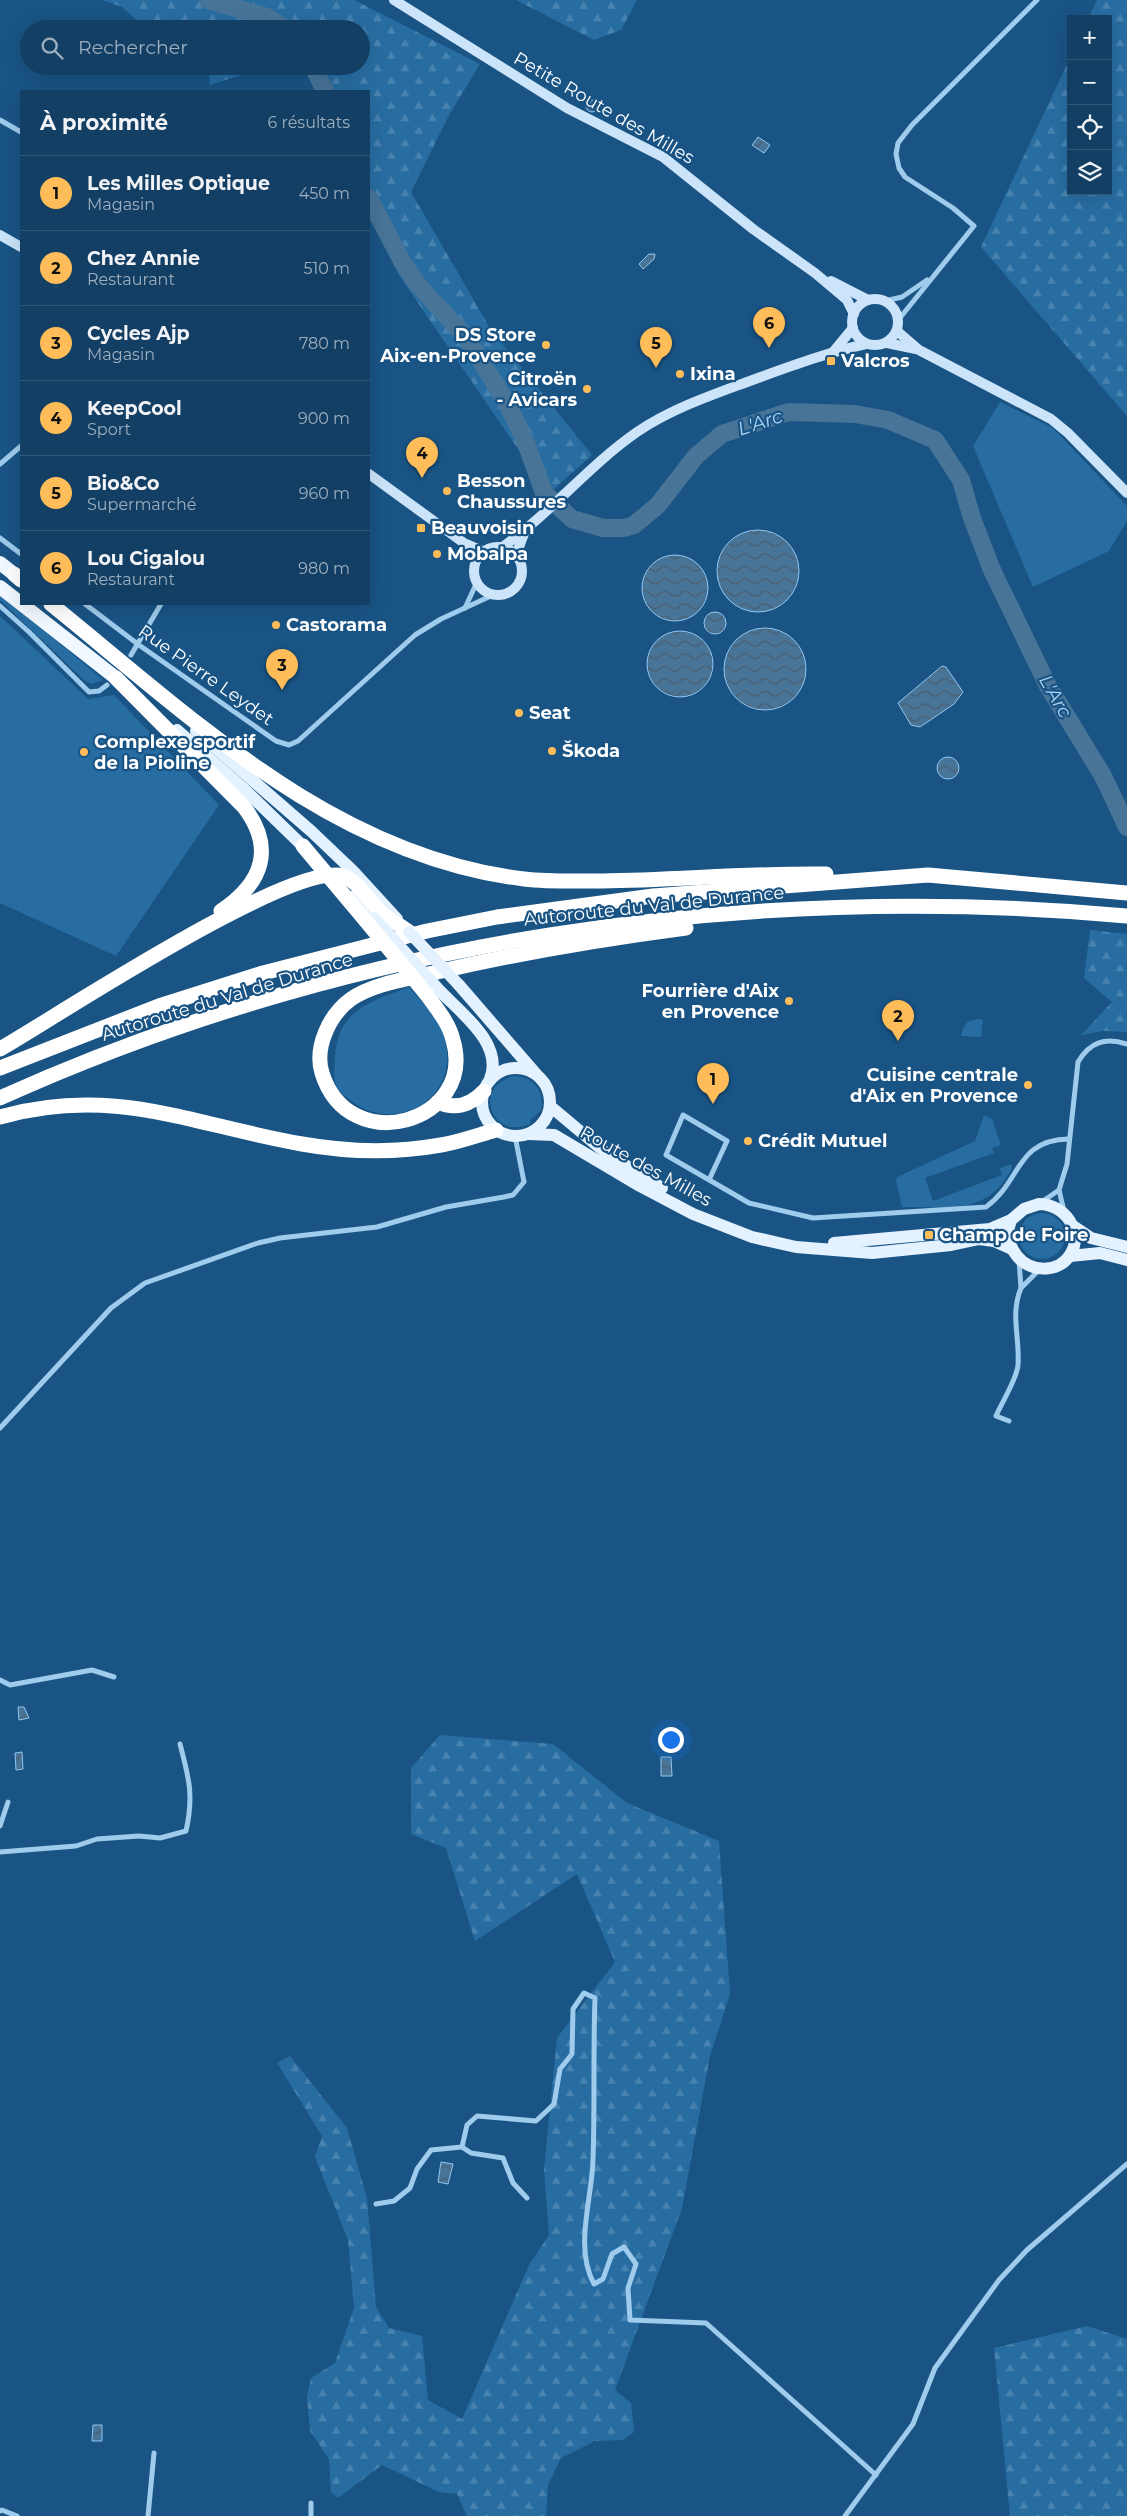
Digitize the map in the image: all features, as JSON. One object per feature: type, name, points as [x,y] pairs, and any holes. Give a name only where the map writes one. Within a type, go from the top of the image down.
[{"type":"highway","points":[[0,563],[19,578]]},
{"type":"highway","points":[[0,587],[20,604]]},
{"type":"highway","points":[[0,1049],[162,950],[240,898],[254,879],[259,867],[261,836],[258,827],[244,807],[111,682],[21,605]]},
{"type":"highway","points":[[51,605],[216,738],[270,778],[340,820],[398,846],[439,860],[505,876],[554,881],[628,880],[769,873],[928,875]]},
{"type":"highway","points":[[303,846],[331,875],[378,916],[433,993],[455,1050],[451,1079],[438,1102],[413,1118],[384,1124],[361,1118],[341,1103],[329,1088],[322,1072],[320,1054],[324,1036],[343,1006],[360,994],[402,980],[544,950],[688,928],[876,907]]},
{"type":"highway","points":[[162,950],[262,900],[301,883],[331,875]]},
{"type":"highway","name":"Autoroute du Val de Durance","points":[[0,1068],[107,1025],[210,989],[318,958],[458,924],[653,896],[928,875],[1127,892]]},
{"type":"highway","name":"Autoroute du Val de Durance","points":[[0,1098],[103,1055],[210,1018],[323,984],[500,943],[610,926],[741,913],[876,907],[1072,911],[1127,916]]},
{"type":"highway","points":[[378,916],[409,932]]},
{"type":"highway","points":[[438,1102],[450,1106],[463,1105],[474,1100],[487,1085]]},
{"type":"highway","points":[[0,1116],[58,1106],[109,1105],[168,1113],[303,1145],[365,1150],[414,1149],[443,1145],[496,1130]]},
{"type":"main road","name":"Petite Route des Milles","points":[[394,0],[567,108],[663,157],[753,229],[815,273],[847,300],[854,314]]},
{"type":"main road","points":[[0,235],[20,245]]},
{"type":"main road","name":"Petite Route des Milles","points":[[815,273],[868,300]]},
{"type":"main road","points":[[370,475],[464,543],[484,552],[501,548],[527,529],[581,479],[636,433],[670,412],[834,351],[866,344],[880,345],[887,342],[897,331],[899,319],[892,305],[885,301],[868,300],[859,305],[854,314],[853,328],[856,335],[866,344]]},
{"type":"main road","points":[[834,351],[853,328]]},
{"type":"main road","points":[[897,331],[919,350],[1051,419],[1068,433],[1127,493]]},
{"type":"main road","points":[[887,342],[919,350]]},
{"type":"main road","points":[[464,543],[475,566],[477,582],[481,588],[493,595],[508,593],[519,583],[522,572],[518,558],[519,546],[527,529]]},
{"type":"main road","points":[[501,548],[513,553],[518,558]]},
{"type":"main road","points":[[475,566],[484,552]]},
{"type":"main road","points":[[51,605],[311,831],[353,871],[378,916]]},
{"type":"main road","points":[[111,682],[243,788],[303,846]]},
{"type":"main road","points":[[409,932],[459,985],[545,1085],[550,1106],[543,1123],[528,1134],[515,1136],[496,1130],[488,1122],[483,1112],[493,1058],[488,1044],[433,993]]},
{"type":"main road","points":[[487,1085],[498,1073],[519,1068],[538,1076]]},
{"type":"main road","name":"Route des Milles","points":[[550,1106],[606,1153],[692,1206],[752,1229],[793,1240],[842,1244],[990,1228],[1011,1220]]},
{"type":"main road","name":"Route des Milles","points":[[528,1134],[554,1135],[640,1186],[693,1214],[752,1237],[796,1246],[872,1253],[979,1239],[994,1241],[1013,1250]]},
{"type":"main road","points":[[1127,1247],[1091,1238],[1073,1226],[1065,1214],[1054,1206],[1039,1204],[1024,1210],[1011,1220],[1009,1231],[1013,1250],[1039,1269],[1054,1267],[1070,1256],[1100,1253],[1127,1260]]},
{"type":"main road","points":[[1070,1256],[1074,1242],[1073,1226]]},
{"type":"street","points":[[899,319],[974,226],[953,208],[905,177],[899,168],[896,154],[898,143],[912,125],[1037,0]]},
{"type":"street","points":[[0,120],[20,131]]},
{"type":"street","points":[[885,301],[902,297],[934,275]]},
{"type":"street","points":[[0,464],[20,447]]},
{"type":"street","points":[[0,538],[20,553]]},
{"type":"street","points":[[464,609],[477,582]]},
{"type":"street","points":[[464,609],[493,595]]},
{"type":"street","name":"Rue Pierre Leydet","points":[[86,605],[139,645],[276,741],[289,745],[298,741],[415,635],[464,609]]},
{"type":"street","points":[[131,655],[139,645],[160,605]]},
{"type":"street","points":[[0,606],[30,632],[89,692],[99,690],[111,682]]},
{"type":"street","points":[[1065,1214],[1059,1190],[1067,1164],[1075,1074],[1084,1052],[1093,1043],[1109,1040],[1127,1044]]},
{"type":"street","points":[[708,1180],[727,1141],[683,1115],[666,1155],[708,1180],[749,1203],[813,1218],[986,1207],[1003,1192],[1023,1160],[1038,1145],[1054,1140],[1069,1140]]},
{"type":"street","points":[[0,1428],[111,1308],[145,1283],[258,1243],[280,1238],[377,1227],[446,1207],[513,1195],[524,1182],[515,1136]]},
{"type":"street","points":[[1039,1204],[1059,1190]]},
{"type":"street","points":[[1013,1250],[1021,1288]]},
{"type":"street","points":[[1010,1421],[996,1416],[1018,1368],[1016,1301],[1021,1288],[1039,1269]]},
{"type":"street","points":[[0,1680],[10,1685],[92,1670],[114,1677]]},
{"type":"street","points":[[0,1852],[76,1846],[97,1839],[139,1836],[160,1838],[186,1831],[191,1808],[189,1778],[180,1744]]},
{"type":"street","points":[[0,1826],[8,1802]]},
{"type":"street","points":[[462,2147],[467,2125],[477,2116],[536,2121],[554,2104],[560,2069],[572,2054],[572,2009],[584,1993],[595,1998],[593,2162],[586,2221],[586,2268],[594,2284],[603,2279],[612,2254],[624,2247],[636,2264],[628,2288],[630,2320],[706,2323],[876,2475]]},
{"type":"street","points":[[376,2204],[394,2201],[410,2188],[417,2169],[431,2150],[462,2147],[471,2154],[503,2158],[514,2183],[527,2198]]},
{"type":"street","points":[[845,2516],[912,2424],[935,2368],[999,2280],[1028,2250],[1127,2164]]},
{"type":"street","points":[[148,2516],[154,2453]]},
{"type":"street","points":[[310,2503],[311,2516]]},
{"type":"street","points":[[0,2511],[2,2510],[17,2516]]},
{"type":"green space","points":[[102,0],[354,0],[480,64],[449,115],[411,192],[491,330],[592,455],[544,498],[522,455],[399,275],[370,212],[370,90],[318,90],[311,75],[370,75],[370,20],[136,20],[122,7]]},
{"type":"green space","points":[[516,0],[637,0],[621,30],[594,40]]},
{"type":"green space","points":[[1097,0],[1127,0],[1127,416],[981,247],[1067,64],[1067,195],[1112,195],[1112,15],[1090,15]]},
{"type":"green space","points":[[209,75],[241,75],[210,85]]},
{"type":"green space","points":[[1000,402],[1053,428],[1127,506],[1127,521],[1109,551],[1033,587],[973,446]]},
{"type":"green space","points":[[0,593],[103,680],[91,684],[84,680],[0,600]]},
{"type":"green space","name":"Complexe sportif de la Pioline","points":[[0,616],[88,699],[114,695],[219,805],[116,956],[0,903]]},
{"type":"green space","points":[[1090,930],[1127,934],[1127,1032],[1103,1031],[1081,1035],[1112,1002],[1084,978]]},
{"type":"green space","points":[[409,987],[433,1014],[445,1034],[447,1051],[446,1069],[440,1085],[430,1098],[417,1107],[402,1113],[386,1114],[369,1111],[346,1097],[336,1086],[334,1071],[338,1040],[343,1027],[359,1009],[382,997]]},
{"type":"green space","points":[[977,1019],[983,1020],[981,1037],[961,1036],[966,1024]]},
{"type":"green space","points":[[514,1076],[527,1079],[536,1086],[542,1104],[541,1111],[531,1119],[530,1124],[516,1127],[505,1125],[497,1119],[492,1110],[490,1100],[493,1090],[501,1082]]},
{"type":"green space","points":[[984,1115],[992,1119],[1001,1145],[992,1148],[994,1153],[925,1178],[933,1201],[1002,1175],[1000,1168],[1011,1164],[1012,1168],[1002,1184],[991,1195],[979,1202],[965,1206],[902,1207],[896,1181],[897,1177],[975,1141]]},
{"type":"green space","points":[[1042,1213],[1055,1217],[1061,1223],[1065,1236],[1061,1249],[1055,1255],[1042,1259],[1029,1255],[1023,1249],[1019,1236],[1023,1223],[1029,1217]]},
{"type":"green space","points":[[440,1735],[553,1744],[627,1803],[719,1841],[730,1994],[710,2056],[682,2208],[615,2390],[631,2403],[634,2432],[623,2440],[595,2441],[561,2458],[548,2485],[546,2516],[467,2516],[457,2494],[439,2492],[382,2465],[338,2498],[331,2492],[329,2459],[310,2431],[307,2397],[311,2378],[335,2363],[354,2308],[348,2240],[315,2157],[322,2136],[277,2063],[290,2056],[347,2128],[367,2198],[376,2307],[389,2328],[422,2336],[428,2400],[462,2419],[529,2265],[549,2235],[544,2169],[557,2038],[615,1962],[577,1874],[475,1941],[446,1848],[411,1834],[411,1768]]},
{"type":"green space","points":[[1087,2326],[1127,2339],[1127,2516],[1010,2516],[994,2348]]},
{"type":"water","points":[[592,100],[598,106],[592,112],[586,106]]},
{"type":"water","points":[[758,137],[770,145],[764,153],[752,145]]},
{"type":"water","points":[[649,254],[655,254],[654,259],[643,269],[639,264]]},
{"type":"water","points":[[758,530],[774,533],[787,542],[796,555],[799,571],[796,587],[787,600],[774,609],[758,612],[742,609],[729,600],[720,587],[717,571],[720,555],[729,542],[742,533]]},
{"type":"water","points":[[675,555],[687,558],[698,565],[705,576],[708,588],[705,600],[698,611],[687,618],[675,621],[663,618],[652,611],[645,600],[642,588],[645,576],[652,565],[663,558]]},
{"type":"water","points":[[715,612],[725,619],[726,623],[719,633],[715,634],[705,627],[704,623],[711,613]]},
{"type":"water","points":[[765,628],[781,631],[794,640],[803,653],[806,669],[803,685],[794,698],[781,707],[765,710],[749,707],[736,698],[727,685],[724,669],[727,653],[736,640],[749,631]]},
{"type":"water","points":[[680,631],[693,634],[703,641],[710,651],[713,664],[710,677],[703,687],[693,694],[680,697],[667,694],[657,687],[650,677],[647,664],[650,651],[657,641],[667,634]]},
{"type":"water","points":[[942,666],[946,667],[963,692],[954,704],[920,727],[911,725],[898,703]]},
{"type":"water","points":[[944,757],[952,757],[959,764],[959,772],[952,779],[944,779],[937,772],[937,764]]},
{"type":"water","points":[[18,1707],[24,1707],[29,1718],[19,1720]]},
{"type":"water","points":[[22,1752],[23,1769],[16,1770],[15,1753]]},
{"type":"water","points":[[661,1757],[671,1757],[672,1776],[661,1776]]},
{"type":"water","points":[[441,2162],[453,2164],[448,2184],[438,2182]]},
{"type":"water","points":[[93,2425],[102,2425],[102,2441],[92,2441]]},
{"type":"waterway","name":"L'Arc","points":[[208,0],[272,20]]},
{"type":"waterway","name":"L'Arc","points":[[317,75],[325,90]]},
{"type":"waterway","name":"L'Arc","points":[[370,200],[403,263],[418,285],[466,337],[507,403],[526,443],[544,493],[572,519],[603,528],[624,528],[634,525],[658,505],[696,456],[722,434],[788,412],[855,414],[888,420],[935,440],[961,480],[972,518],[992,570],[1048,686],[1103,776],[1127,827]]},
{"type":"place","name":"DS Store Aix-en-Provence","points":[[546,345]]},
{"type":"place","name":"Lou Cigalou","points":[[769,348]]},
{"type":"place","name":"Valcros","points":[[831,361]]},
{"type":"place","name":"Bio&Co","points":[[656,368]]},
{"type":"place","name":"Ixina","points":[[680,374]]},
{"type":"place","name":"Citroën - Avicars","points":[[587,389]]},
{"type":"place","name":"KeepCool","points":[[422,478]]},
{"type":"place","name":"Besson Chaussures","points":[[447,491]]},
{"type":"place","name":"Beauvoisin","points":[[421,528]]},
{"type":"place","name":"Mobalpa","points":[[437,554]]},
{"type":"place","name":"Castorama","points":[[276,625]]},
{"type":"place","name":"Cycles Ajp","points":[[282,690]]},
{"type":"place","name":"Seat","points":[[519,713]]},
{"type":"place","name":"Škoda","points":[[552,751]]},
{"type":"place","name":"Complexe sportif de la Pioline","points":[[84,752]]},
{"type":"place","name":"Fourrière d'Aix en Provence","points":[[789,1001]]},
{"type":"place","name":"Chez Annie","points":[[898,1041]]},
{"type":"place","name":"Cuisine centrale d'Aix en Provence","points":[[1028,1085]]},
{"type":"place","name":"Les Milles Optique","points":[[713,1104]]},
{"type":"place","name":"Crédit Mutuel","points":[[748,1141]]},
{"type":"place","name":"Champ de Foire","points":[[929,1235]]}]
